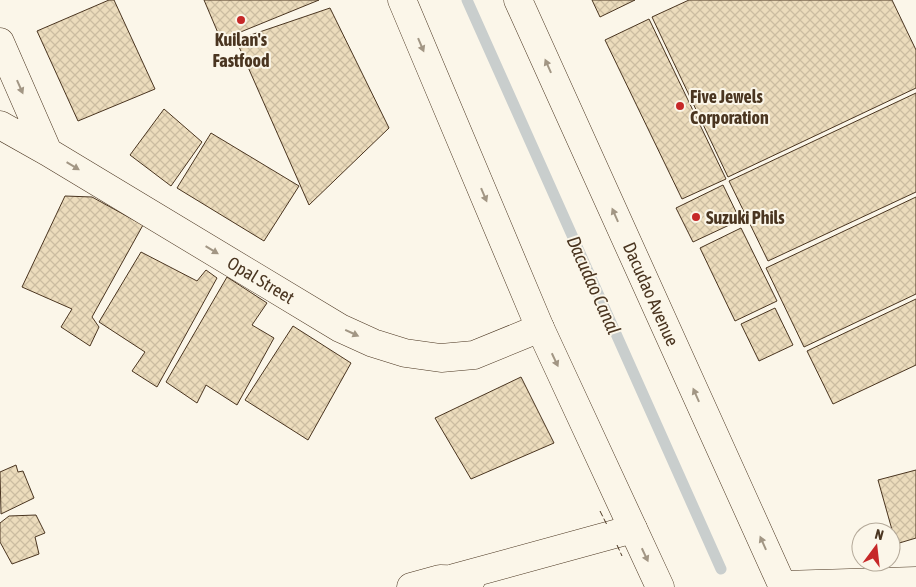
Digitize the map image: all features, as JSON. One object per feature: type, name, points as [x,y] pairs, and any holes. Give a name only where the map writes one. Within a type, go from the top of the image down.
[{"type":"main road","points":[[402,0],[540,328],[660,587]]},
{"type":"main road","name":"Dacudao Avenue","points":[[518,0],[783,586]]},
{"type":"main road","points":[[0,42],[48,152]]},
{"type":"main road","name":"Opal Street","points":[[0,125],[340,328],[373,343],[406,353],[441,358],[474,356],[540,328]]},
{"type":"main road","points":[[411,587],[440,579],[454,578],[633,529]]},
{"type":"main road","points":[[454,578],[479,582],[492,587]]},
{"type":"main road","points":[[783,586],[916,582]]},
{"type":"building","points":[[109,0],[114,0],[155,89],[78,121],[37,31]]},
{"type":"building","name":"Kuilan's Fastfood","points":[[204,0],[319,0],[221,40]]},
{"type":"building","points":[[592,0],[635,0],[600,17]]},
{"type":"building","points":[[689,0],[892,0],[916,50],[916,88],[728,177],[652,17]]},
{"type":"building","points":[[330,8],[389,128],[309,205],[236,40]]},
{"type":"building","points":[[649,19],[726,179],[682,199],[605,40]]},
{"type":"building","points":[[916,93],[916,192],[768,261],[729,181]]},
{"type":"building","points":[[164,109],[202,142],[171,186],[130,155]]},
{"type":"building","points":[[211,133],[299,186],[264,241],[177,188]]},
{"type":"building","points":[[723,185],[740,220],[693,242],[676,208]]},
{"type":"building","points":[[65,196],[92,197],[143,225],[92,317],[99,327],[90,346],[61,327],[72,309],[22,287]]},
{"type":"building","points":[[916,197],[916,294],[804,347],[766,268]]},
{"type":"building","points":[[741,228],[777,301],[735,321],[700,248]]},
{"type":"building","points":[[141,252],[197,281],[206,270],[217,278],[157,387],[132,371],[145,352],[99,322]]},
{"type":"building","points":[[227,277],[267,303],[252,325],[274,338],[237,405],[206,385],[197,403],[166,382]]},
{"type":"building","points":[[916,299],[916,365],[833,404],[807,351]]},
{"type":"building","points":[[775,308],[793,345],[759,361],[741,324]]},
{"type":"building","points":[[293,326],[351,363],[308,440],[245,400]]},
{"type":"building","points":[[521,377],[554,443],[471,479],[435,418]]},
{"type":"building","points":[[16,465],[18,472],[23,471],[34,498],[1,514],[0,472]]},
{"type":"building","points":[[916,470],[916,538],[901,542],[901,522],[890,522],[878,480]]},
{"type":"building","points":[[36,515],[45,533],[35,537],[39,554],[12,564],[0,542],[0,523],[9,516]]},
{"type":"waterway","name":"Dacudao Canal","points":[[467,0],[721,569]]},
{"type":"fence","points":[[600,511],[607,525]]},
{"type":"fence","points":[[617,545],[622,556]]},
{"type":"place","name":"Kuilan's Fastfood","points":[[241,20]]},
{"type":"place","name":"Five Jewels Corporation","points":[[680,106]]},
{"type":"place","name":"Suzuki Phils","points":[[696,217]]}]
